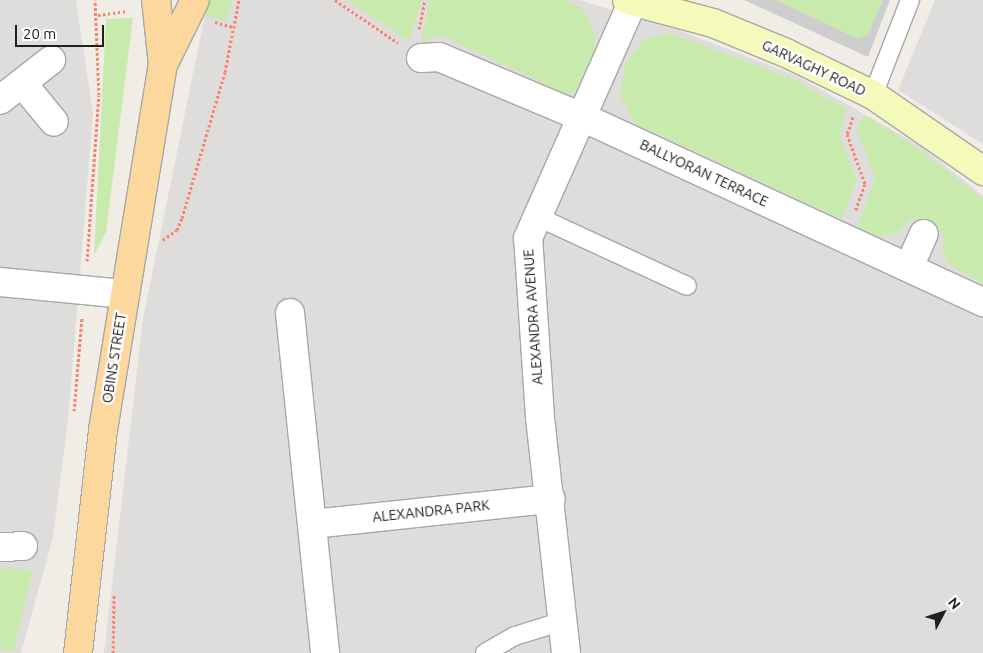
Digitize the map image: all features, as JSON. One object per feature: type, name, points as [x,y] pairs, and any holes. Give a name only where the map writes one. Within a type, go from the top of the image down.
[{"type":"main road","name":"OBINS STREET","points":[[78,653],[103,430],[163,65],[156,0]]},
{"type":"main road","name":"OBINS STREET","points":[[163,65],[195,0]]},
{"type":"main road","name":"GARVAGHY ROAD","points":[[630,1],[713,23],[870,94],[983,171]]},
{"type":"street","name":"ALEXANDRA AVENUE","points":[[566,653],[551,499],[540,417],[528,238],[582,117],[630,1]]},
{"type":"street","name":"BALLYORAN TERRACE","points":[[416,55],[439,57],[582,117],[983,302]]},
{"type":"street","points":[[0,100],[51,60]]},
{"type":"street","points":[[22,83],[54,122]]},
{"type":"street","points":[[909,267],[924,234]]},
{"type":"street","points":[[0,282],[124,294]]},
{"type":"street","points":[[290,313],[325,653]]},
{"type":"street","name":"ALEXANDRA PARK","points":[[312,524],[551,499]]},
{"type":"lane","points":[[870,94],[910,0]]},
{"type":"lane","points":[[538,217],[688,286]]},
{"type":"lane","points":[[485,653],[515,636],[563,621]]},
{"type":"path","points":[[74,420],[99,95],[98,15],[95,0]]},
{"type":"path","points":[[133,240],[169,240],[177,230],[225,72],[239,0]]},
{"type":"path","points":[[335,0],[416,55],[425,0]]},
{"type":"path","points":[[98,15],[127,11]]},
{"type":"path","points":[[843,237],[865,184],[847,127],[870,94]]},
{"type":"shaded area","points":[[0,0],[76,0],[93,113],[68,420],[53,537],[21,653],[0,653]]},
{"type":"shaded area","points":[[208,0],[579,0],[678,30],[797,76],[922,147],[983,196],[983,653],[104,653],[143,319]]},
{"type":"shaded area","points":[[744,0],[890,0],[868,57]]},
{"type":"shaded area","points":[[935,0],[983,0],[983,144],[898,90]]},
{"type":"green space","points":[[211,0],[233,0],[226,21],[204,15]]},
{"type":"green space","points":[[346,0],[422,0],[409,41]]},
{"type":"green space","points":[[429,0],[566,0],[583,9],[592,25],[596,51],[576,90],[566,94],[441,35],[421,43]]},
{"type":"green space","points":[[776,0],[883,0],[868,35],[858,39]]},
{"type":"green space","points":[[133,18],[106,232],[94,255],[106,19]]},
{"type":"green space","points":[[669,33],[787,76],[846,108],[840,138],[857,180],[841,219],[636,124],[620,96],[626,62],[645,39]]},
{"type":"green space","points":[[865,115],[919,149],[983,199],[983,284],[949,264],[942,249],[944,234],[912,218],[899,231],[881,237],[857,228],[875,177],[856,130]]},
{"type":"green space","points":[[6,568],[33,570],[13,652],[0,649],[0,570]]}]
